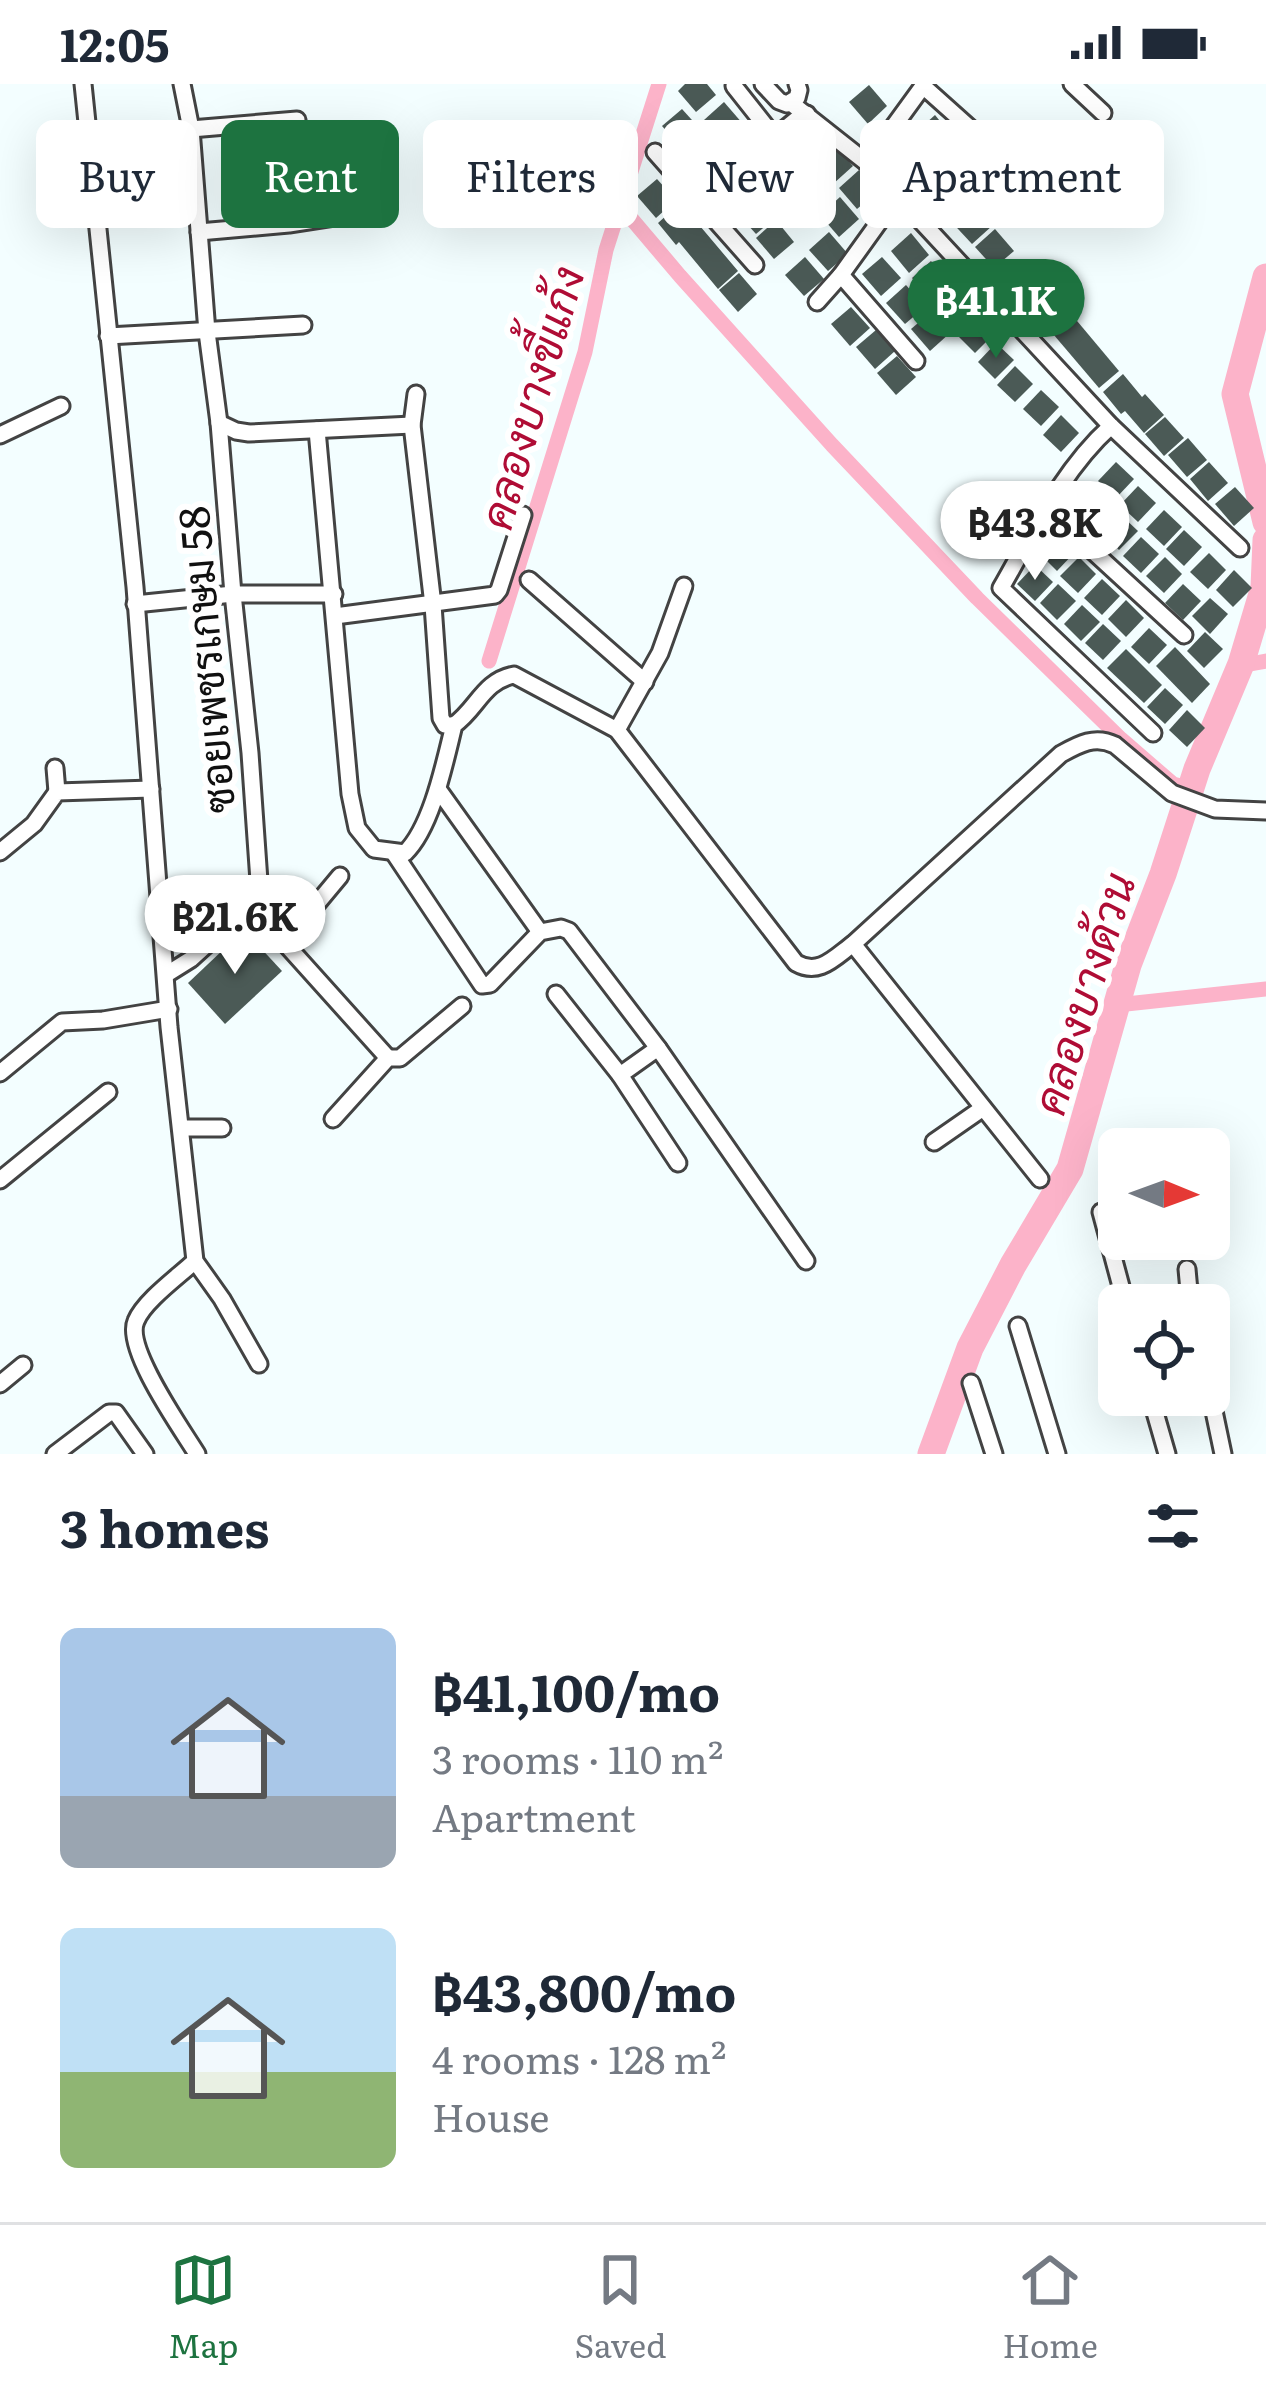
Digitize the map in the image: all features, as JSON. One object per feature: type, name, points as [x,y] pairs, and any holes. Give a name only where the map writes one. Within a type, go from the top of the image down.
[{"type":"street","points":[[83,84],[195,1261],[259,1364]]},
{"type":"street","name":"ซอยเพชรเกษม 58","points":[[182,84],[189,120]]},
{"type":"street","points":[[763,84],[779,100],[799,101],[860,157]]},
{"type":"street","points":[[1072,84],[1103,113]]},
{"type":"street","points":[[734,86],[761,120]]},
{"type":"street","points":[[898,120],[923,86],[960,120]]},
{"type":"street","points":[[655,152],[662,160]]},
{"type":"street","name":"ซอยเพชรเกษม 58","points":[[197,206],[250,753],[259,881],[256,898]]},
{"type":"street","points":[[199,232],[244,228]]},
{"type":"street","points":[[722,228],[755,265]]},
{"type":"street","points":[[817,302],[875,228]]},
{"type":"street","points":[[926,228],[1111,426],[1240,548]]},
{"type":"street","points":[[841,275],[916,361]]},
{"type":"street","points":[[108,336],[302,325]]},
{"type":"street","points":[[416,394],[412,425],[445,724],[461,721],[478,696],[500,678],[514,675],[617,730],[796,963],[806,969],[820,968],[853,944],[1061,754],[1081,743],[1106,740],[1172,793],[1215,809],[1266,811]]},
{"type":"street","points":[[0,435],[61,406]]},
{"type":"street","points":[[219,423],[249,433],[412,425]]},
{"type":"street","points":[[1111,426],[1088,446],[1001,588],[1154,733]]},
{"type":"street","points":[[317,430],[350,794],[357,828],[374,849],[405,853],[413,845],[437,789],[454,725]]},
{"type":"street","points":[[1047,508],[1184,635]]},
{"type":"street","points":[[335,616],[495,595],[523,515]]},
{"type":"street","points":[[529,580],[645,682]]},
{"type":"street","points":[[617,730],[660,653],[684,586]]},
{"type":"street","points":[[135,604],[233,594],[334,595]]},
{"type":"street","points":[[0,852],[34,824],[57,793],[56,768]]},
{"type":"street","points":[[57,793],[151,789]]},
{"type":"street","points":[[437,789],[540,932]]},
{"type":"street","points":[[394,853],[482,986],[490,984],[540,932],[569,931],[658,1048],[806,1262]]},
{"type":"street","points":[[285,942],[340,876]]},
{"type":"street","points":[[167,974],[191,959],[256,898],[264,920],[388,1058]]},
{"type":"street","points":[[853,944],[1040,1179]]},
{"type":"street","points":[[556,994],[620,1075],[678,1163]]},
{"type":"street","points":[[333,1119],[388,1058],[400,1058],[462,1006]]},
{"type":"street","points":[[0,1073],[62,1022],[169,1009]]},
{"type":"street","points":[[620,1075],[658,1048]]},
{"type":"street","points":[[0,1180],[108,1092]]},
{"type":"street","points":[[934,1142],[983,1108]]},
{"type":"street","points":[[181,1128],[222,1128]]},
{"type":"street","points":[[195,1261],[141,1312],[133,1330],[136,1347],[196,1454]]},
{"type":"street","points":[[1187,1269],[1189,1291],[1210,1303],[1210,1392],[1223,1454]]},
{"type":"street","points":[[1018,1326],[1057,1454]]},
{"type":"street","points":[[0,1384],[23,1365]]},
{"type":"street","points":[[971,1383],[994,1454]]},
{"type":"street","points":[[55,1454],[109,1413],[116,1413],[145,1454]]},
{"type":"street","points":[[1156,1416],[1167,1454]]},
{"type":"building","points":[[685,84],[707,84],[716,95],[696,112],[678,91]]},
{"type":"building","points":[[869,85],[887,106],[872,120],[865,120],[849,102]]},
{"type":"building","points":[[724,102],[740,120],[704,120]]},
{"type":"building","points":[[682,109],[692,120],[669,120]]},
{"type":"building","points":[[836,146],[853,166],[836,181]]},
{"type":"building","points":[[859,170],[860,206],[857,209],[839,188]]},
{"type":"building","points":[[657,179],[662,185],[662,213],[656,218],[638,195]]},
{"type":"building","points":[[840,197],[859,219],[839,237],[831,228],[836,228]]},
{"type":"building","points":[[662,228],[702,228],[738,271],[718,289],[679,242],[676,245]]},
{"type":"building","points":[[767,228],[783,228],[794,242],[774,259],[756,238]]},
{"type":"building","points":[[957,228],[990,228],[972,244]]},
{"type":"building","points":[[995,229],[1014,251],[994,268],[975,247]]},
{"type":"building","points":[[829,232],[848,254],[828,271],[809,250]]},
{"type":"building","points":[[911,233],[929,255],[909,273],[891,251]]},
{"type":"building","points":[[805,257],[824,279],[804,296],[785,275]]},
{"type":"building","points":[[882,257],[901,278],[881,296],[862,274]]},
{"type":"building","points":[[931,261],[950,282],[930,300],[912,278]]},
{"type":"building","points":[[739,273],[757,294],[738,312],[719,290]]},
{"type":"building","points":[[1041,280],[1060,302],[1040,319],[1021,298]]},
{"type":"building","points":[[906,285],[925,307],[905,324],[886,303]]},
{"type":"building","points":[[955,285],[974,307],[954,324],[935,302]]},
{"type":"building","points":[[1062,303],[1119,371],[1099,388],[1042,321]]},
{"type":"building","points":[[851,307],[870,328],[850,346],[831,324]]},
{"type":"building","points":[[931,312],[950,333],[930,351],[911,329]]},
{"type":"building","points":[[976,317],[994,334],[975,353],[958,336]]},
{"type":"building","points":[[876,330],[895,351],[875,369],[856,347]]},
{"type":"building","points":[[996,343],[1014,360],[995,379],[978,362]]},
{"type":"building","points":[[897,356],[916,377],[896,395],[877,373]]},
{"type":"building","points":[[1015,366],[1033,384],[1015,402],[997,385]]},
{"type":"building","points":[[1123,374],[1164,415],[1144,433],[1103,392]]},
{"type":"building","points":[[1041,390],[1059,407],[1041,426],[1023,409]]},
{"type":"building","points":[[1061,415],[1079,433],[1061,452],[1043,435]]},
{"type":"building","points":[[1165,417],[1184,438],[1164,456],[1145,434]]},
{"type":"building","points":[[1188,438],[1207,460],[1187,477],[1168,455]]},
{"type":"building","points":[[1116,462],[1134,479],[1116,498],[1098,481]]},
{"type":"building","points":[[1209,462],[1228,483],[1208,501],[1190,479]]},
{"type":"building","points":[[1138,486],[1156,503],[1138,522],[1120,505]]},
{"type":"building","points":[[1235,487],[1254,508],[1234,526],[1215,504]]},
{"type":"building","points":[[1095,491],[1113,508],[1095,527],[1077,510]]},
{"type":"building","points":[[1164,510],[1182,527],[1164,546],[1146,529]]},
{"type":"building","points":[[1120,514],[1138,531],[1119,550],[1102,533]]},
{"type":"building","points":[[1184,530],[1202,547],[1184,566],[1166,549]]},
{"type":"building","points":[[1058,535],[1075,552],[1057,571],[1039,553]]},
{"type":"building","points":[[1141,537],[1159,554],[1141,573],[1123,556]]},
{"type":"building","points":[[1209,553],[1226,570],[1208,589],[1190,572]]},
{"type":"building","points":[[1079,557],[1096,574],[1078,593],[1060,576]]},
{"type":"building","points":[[1165,557],[1182,574],[1164,593],[1146,576]]},
{"type":"building","points":[[1035,565],[1053,582],[1035,601],[1017,584]]},
{"type":"building","points":[[1234,570],[1252,588],[1233,607],[1216,590]]},
{"type":"building","points":[[1102,579],[1120,596],[1102,615],[1084,598]]},
{"type":"building","points":[[1058,584],[1076,601],[1057,620],[1040,603]]},
{"type":"building","points":[[1183,584],[1201,601],[1183,620],[1165,603]]},
{"type":"building","points":[[1210,598],[1228,614],[1210,634],[1192,616]]},
{"type":"building","points":[[1126,600],[1144,618],[1126,637],[1108,619]]},
{"type":"building","points":[[1082,605],[1100,622],[1081,641],[1064,624]]},
{"type":"building","points":[[1103,624],[1121,641],[1103,660],[1085,643]]},
{"type":"building","points":[[1149,628],[1167,645],[1149,664],[1131,647]]},
{"type":"building","points":[[1205,632],[1223,649],[1204,668],[1187,651]]},
{"type":"building","points":[[1175,647],[1210,684],[1192,703],[1156,666]]},
{"type":"building","points":[[1126,649],[1162,685],[1144,703],[1107,668]]},
{"type":"building","points":[[1165,688],[1183,705],[1165,724],[1147,707]]},
{"type":"building","points":[[1187,710],[1205,728],[1187,747],[1169,730]]},
{"type":"building","points":[[244,930],[282,971],[225,1024],[188,983]]},
{"type":"waterway","name":"คลองบางขี้แก้ง","points":[[489,661],[585,352],[606,250],[659,84]]},
{"type":"waterway","points":[[638,226],[832,445],[977,598],[1121,739],[1173,784],[1191,789]]},
{"type":"waterway","name":"คลองบางด้วน","points":[[1266,277],[1235,394],[1266,522]]},
{"type":"waterway","name":"คลองบางด้วน","points":[[1261,295],[1266,294]]},
{"type":"waterway","name":"คลองบางด้วน","points":[[931,1454],[970,1348],[1070,1169],[1128,965],[1197,769],[1241,664],[1264,587],[1266,540]]},
{"type":"waterway","points":[[1239,666],[1266,661]]},
{"type":"waterway","points":[[1117,1005],[1266,989]]}]
